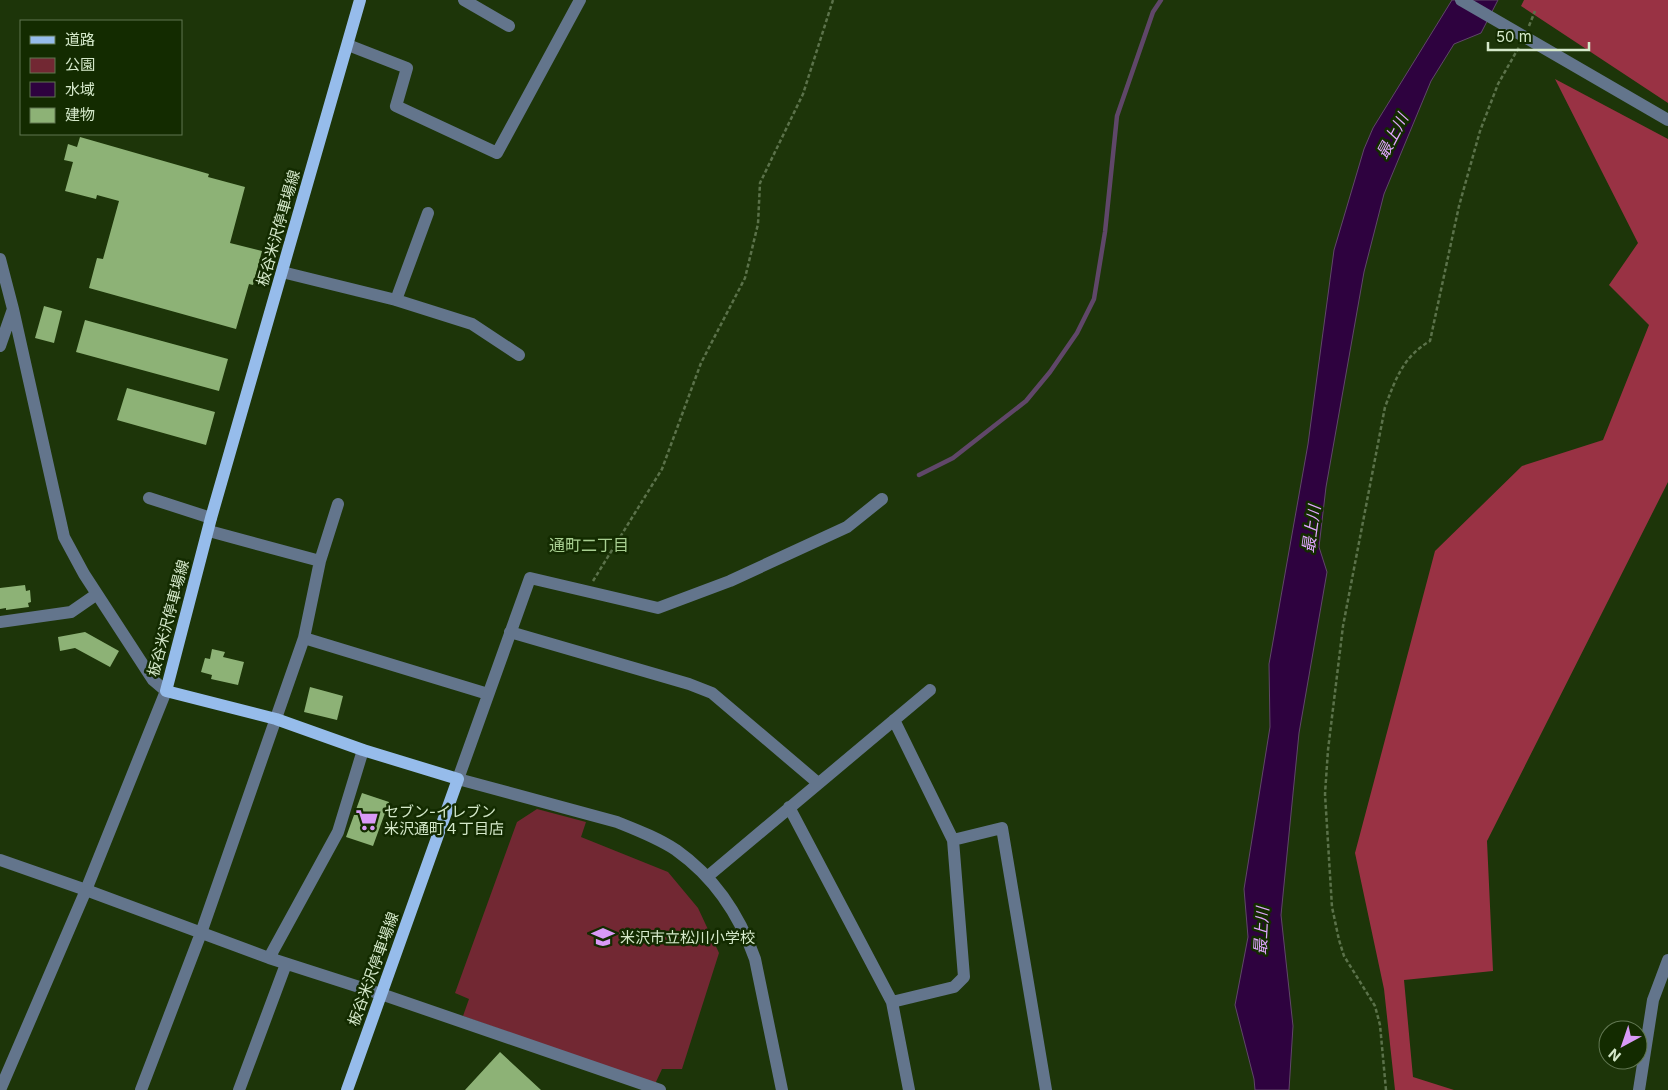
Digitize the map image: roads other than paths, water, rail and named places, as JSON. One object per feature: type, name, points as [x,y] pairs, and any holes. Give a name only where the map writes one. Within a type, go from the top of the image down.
[{"type":"main road","name":"板谷米沢停車場線","points":[[347,1090],[458,779],[363,750],[276,720],[166,691],[212,518],[360,0]]},
{"type":"street","points":[[464,0],[509,26]]},
{"type":"street","points":[[348,45],[407,68],[396,106],[497,153],[580,0]]},
{"type":"street","points":[[1461,0],[1668,120]]},
{"type":"street","points":[[396,300],[428,213]]},
{"type":"street","points":[[0,259],[64,537],[84,574],[153,680],[166,691],[86,890],[0,1090]]},
{"type":"street","points":[[282,272],[396,300],[472,324],[519,355]]},
{"type":"street","points":[[0,346],[8,300]]},
{"type":"street","points":[[149,498],[212,518]]},
{"type":"street","points":[[782,1090],[750,944],[732,909],[707,877],[675,850],[640,831],[617,822],[458,779],[530,578],[658,608],[730,581],[847,527],[882,499]]},
{"type":"street","points":[[141,1090],[201,932],[304,638],[320,561],[338,504]]},
{"type":"street","points":[[209,531],[320,561]]},
{"type":"street","points":[[0,622],[71,612],[97,594]]},
{"type":"street","points":[[510,632],[689,684],[712,693],[818,783]]},
{"type":"street","points":[[304,638],[488,694]]},
{"type":"street","points":[[707,877],[930,690]]},
{"type":"street","points":[[892,1002],[954,986],[964,976],[953,840],[894,720]]},
{"type":"street","points":[[269,958],[338,832],[363,750]]},
{"type":"street","points":[[789,807],[892,1002],[909,1090]]},
{"type":"street","points":[[953,840],[1002,828],[1046,1090]]},
{"type":"street","points":[[0,860],[286,964],[381,994],[660,1090]]},
{"type":"street","points":[[1639,1090],[1653,1000],[1668,960]]},
{"type":"street","points":[[238,1090],[286,964]]},
{"type":"water","name":"最上川","points":[[1452,0],[1498,0],[1481,33],[1454,44],[1431,81],[1384,194],[1364,272],[1326,487],[1319,547],[1327,572],[1299,733],[1281,915],[1293,1026],[1289,1090],[1255,1090],[1254,1079],[1235,1005],[1248,937],[1244,889],[1270,727],[1269,664],[1308,444],[1334,250],[1364,149],[1373,128]]},
{"type":"waterway","points":[[919,475],[953,458],[1026,401],[1050,372],[1077,333],[1094,299],[1105,232],[1117,116],[1153,12],[1161,0]]},
{"type":"place","name":"セブン-イレブン 米沢通町４丁目店","points":[[367,820]]},
{"type":"place","name":"米沢市立松川小学校","points":[[603,937]]},
{"type":"district","name":"通町二丁目","points":[[589,545]]}]
